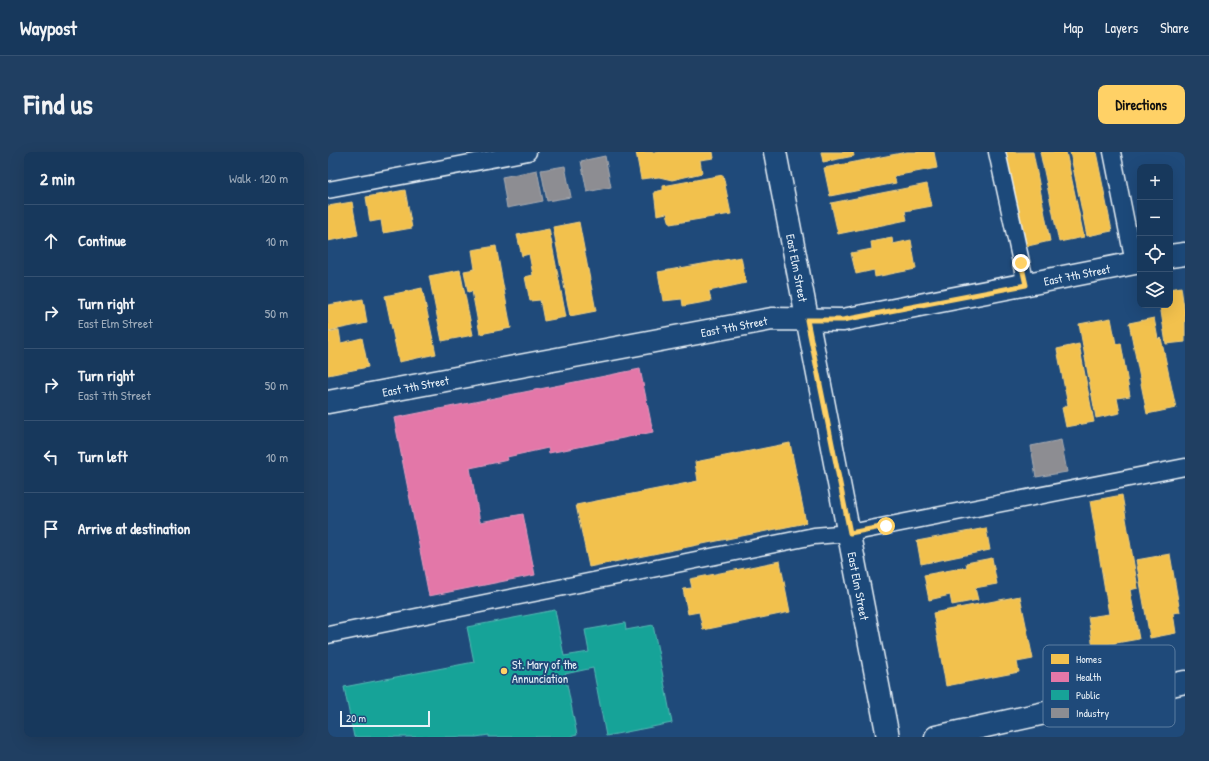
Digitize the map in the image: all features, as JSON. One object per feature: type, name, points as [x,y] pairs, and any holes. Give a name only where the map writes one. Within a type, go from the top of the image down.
[{"type":"street","name":"East Elm Street","points":[[775,152],[850,533],[888,737]]},
{"type":"street","points":[[1173,256],[1185,254]]},
{"type":"street","name":"East 7th Street","points":[[328,402],[772,319],[843,320],[1137,263]]},
{"type":"street","points":[[1175,684],[1185,682]]},
{"type":"street","points":[[936,737],[1043,713]]},
{"type":"lane","points":[[328,190],[528,152]]},
{"type":"lane","points":[[997,152],[1026,285]]},
{"type":"lane","points":[[1112,152],[1137,263]]},
{"type":"lane","points":[[328,635],[814,536],[850,533],[1185,467]]},
{"type":"building: Homes","points":[[636,152],[713,152],[714,158],[700,160],[702,173],[672,180],[659,177],[641,179]]},
{"type":"building: Homes","points":[[821,152],[853,152],[854,156],[823,162]]},
{"type":"building: Homes","points":[[907,152],[934,152],[937,168],[894,176],[896,183],[830,196],[824,168]]},
{"type":"building: Homes","points":[[1000,152],[1033,152],[1050,241],[1019,248]]},
{"type":"building: Homes","points":[[1040,152],[1066,152],[1084,237],[1059,242]]},
{"type":"building: Homes","points":[[1070,152],[1096,152],[1112,231],[1087,236]]},
{"type":"building: Homes","points":[[723,175],[731,214],[670,224],[667,213],[657,215],[654,192],[663,190],[663,186]]},
{"type":"building: Homes","points":[[927,184],[932,206],[905,211],[907,220],[838,234],[831,203]]},
{"type":"building: Homes","points":[[405,190],[412,228],[383,233],[381,220],[370,222],[366,197]]},
{"type":"building: Homes","points":[[352,202],[358,235],[328,241],[328,206]]},
{"type":"building: Homes","points":[[579,222],[596,311],[570,316],[553,227]]},
{"type":"building: Homes","points":[[549,229],[566,317],[544,321],[540,300],[530,301],[525,277],[533,275],[529,254],[522,256],[517,235]]},
{"type":"building: Homes","points":[[892,238],[893,244],[911,240],[916,269],[875,277],[874,270],[856,274],[851,253],[872,249],[871,242]]},
{"type":"building: Homes","points":[[496,246],[511,328],[480,334],[472,291],[468,292],[464,271],[475,269],[472,250]]},
{"type":"building: Homes","points":[[741,257],[746,283],[709,291],[711,301],[683,306],[682,299],[663,301],[658,272]]},
{"type":"building: Homes","points":[[460,270],[473,335],[442,341],[429,276]]},
{"type":"building: Homes","points":[[1181,287],[1185,315],[1185,342],[1166,344],[1160,308],[1173,308],[1173,288]]},
{"type":"building: Homes","points":[[422,288],[436,354],[399,362],[385,296]]},
{"type":"building: Homes","points":[[363,299],[367,323],[328,331],[328,305]]},
{"type":"building: Homes","points":[[1111,318],[1116,344],[1121,343],[1130,396],[1117,398],[1120,413],[1096,418],[1079,324]]},
{"type":"building: Homes","points":[[1154,318],[1158,339],[1161,338],[1176,408],[1147,414],[1129,323]]},
{"type":"building: Homes","points":[[339,330],[341,343],[362,338],[368,367],[328,375],[328,332]]},
{"type":"building: Homes","points":[[1079,344],[1094,422],[1066,427],[1062,408],[1068,405],[1057,349]]},
{"type":"building: Homes","points":[[790,443],[806,523],[589,567],[576,505],[698,481],[695,462]]},
{"type":"building: Homes","points":[[1122,495],[1138,588],[1130,590],[1139,639],[1104,645],[1093,645],[1088,617],[1109,614],[1090,501]]},
{"type":"building: Homes","points":[[986,528],[990,550],[921,564],[917,541]]},
{"type":"building: Homes","points":[[1170,554],[1180,612],[1173,613],[1176,633],[1150,638],[1136,560]]},
{"type":"building: Homes","points":[[992,558],[997,584],[975,588],[978,600],[952,605],[950,595],[929,600],[924,575],[967,567],[966,563]]},
{"type":"building: Homes","points":[[780,561],[790,612],[703,630],[699,612],[688,614],[683,589],[692,588],[690,579]]},
{"type":"building: Homes","points":[[1020,596],[1033,659],[1017,662],[1019,672],[946,686],[933,613]]},
{"type":"building: Health","points":[[640,369],[653,432],[549,453],[548,448],[507,457],[508,460],[470,468],[480,522],[523,514],[535,575],[429,596],[394,418]]},
{"type":"building: Public","name":"St. Mary of the Annunciation","points":[[555,610],[564,656],[589,652],[585,630],[625,623],[626,630],[653,625],[672,723],[606,736],[593,668],[565,674],[577,735],[569,737],[489,737],[489,735],[476,737],[354,737],[344,687],[474,662],[467,627]]},
{"type":"building: Industry","points":[[605,156],[611,187],[587,192],[581,161]]},
{"type":"building: Industry","points":[[565,166],[571,197],[547,201],[541,170]]},
{"type":"building: Industry","points":[[537,170],[543,201],[507,208],[502,177]]},
{"type":"building: Industry","points":[[1061,440],[1067,472],[1036,477],[1031,446]]},
{"type":"place","name":"St. Mary of the Annunciation","points":[[504,671]]},
{"type":"route","points":[[886,526],[850,533],[807,320],[843,320],[1026,285],[1021,263]]}]
